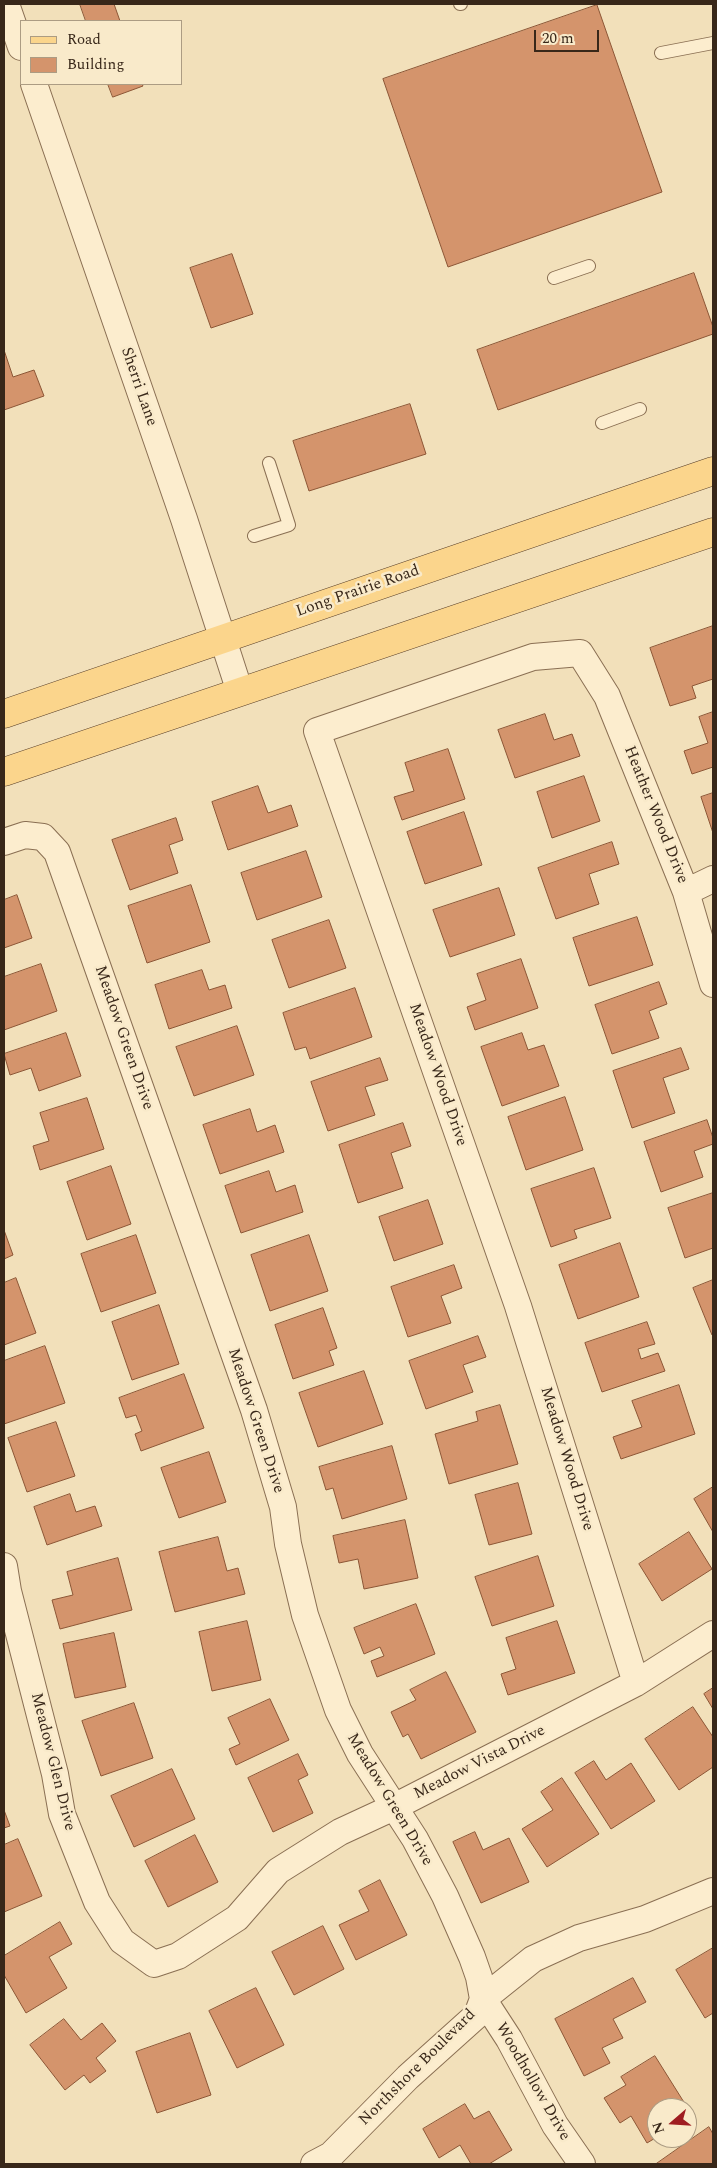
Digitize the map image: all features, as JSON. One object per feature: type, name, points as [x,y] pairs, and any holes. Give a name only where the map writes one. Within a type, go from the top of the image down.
[{"type":"main road","name":"Long Prairie Road","points":[[4,714],[713,471]]},
{"type":"main road","points":[[4,772],[713,532]]},
{"type":"street","points":[[6,4],[20,44]]},
{"type":"street","name":"Sherri Lane","points":[[34,85],[184,519],[221,639],[240,692]]},
{"type":"street","name":"Heather Wood Drive","points":[[580,652],[607,696],[686,892],[713,984]]},
{"type":"street","name":"Meadow Wood Drive","points":[[580,652],[533,657],[316,731],[518,1306],[636,1683]]},
{"type":"street","name":"Meadow Green Drive","points":[[4,842],[24,835],[43,837],[58,852],[254,1410],[283,1507],[288,1544],[305,1615],[338,1710],[360,1754],[415,1839],[445,1896],[472,1957],[479,1976],[483,1999]]},
{"type":"street","points":[[686,892],[713,879]]},
{"type":"street","name":"Meadow Glen Drive","points":[[4,1566],[8,1591],[56,1774],[62,1814],[97,1902],[122,1941],[154,1964]]},
{"type":"street","name":"Meadow Vista Drive","points":[[154,1964],[178,1956],[237,1918],[278,1871],[340,1832],[394,1807],[636,1683],[713,1634]]},
{"type":"street","name":"Northshore Boulevard","points":[[314,2164],[331,2155],[408,2077],[477,2015],[483,1999],[533,1960],[579,1938],[645,1919],[713,1891]]},
{"type":"street","name":"Woodhollow Drive","points":[[483,1999],[509,2039],[555,2125],[582,2164]]},
{"type":"lane","points":[[661,54],[713,43]]},
{"type":"lane","points":[[554,278],[589,266]]},
{"type":"lane","points":[[602,423],[640,409]]},
{"type":"lane","points":[[254,536],[289,525],[269,463]]},
{"type":"building","points":[[80,4],[114,4],[120,20],[86,20]]},
{"type":"building","points":[[597,5],[662,192],[448,267],[383,79]]},
{"type":"building","points":[[108,85],[143,86],[113,97]]},
{"type":"building","points":[[232,254],[253,314],[211,328],[190,268]]},
{"type":"building","points":[[694,273],[713,327],[713,334],[498,410],[477,350]]},
{"type":"building","points":[[4,350],[13,377],[34,370],[44,396],[4,410]]},
{"type":"building","points":[[410,404],[426,454],[309,491],[293,441]]},
{"type":"building","points":[[713,626],[713,679],[692,686],[696,698],[670,706],[650,648]]},
{"type":"building","points":[[713,712],[713,767],[692,774],[684,751],[708,743],[699,717]]},
{"type":"building","points":[[545,714],[554,740],[572,734],[580,756],[515,778],[498,730]]},
{"type":"building","points":[[448,749],[465,799],[402,820],[394,797],[414,791],[405,763]]},
{"type":"building","points":[[584,776],[600,821],[552,838],[537,792]]},
{"type":"building","points":[[258,786],[268,813],[291,805],[298,826],[228,850],[212,802]]},
{"type":"building","points":[[713,793],[713,833],[701,797]]},
{"type":"building","points":[[464,812],[482,865],[425,884],[407,832]]},
{"type":"building","points":[[176,818],[183,840],[169,845],[178,873],[130,890],[112,840]]},
{"type":"building","points":[[612,842],[619,864],[589,874],[599,904],[556,919],[538,868]]},
{"type":"building","points":[[306,851],[322,897],[257,920],[241,873]]},
{"type":"building","points":[[191,885],[210,942],[147,963],[128,906]]},
{"type":"building","points":[[499,888],[515,935],[450,957],[433,910]]},
{"type":"building","points":[[17,895],[32,938],[4,948],[4,900]]},
{"type":"building","points":[[637,917],[653,965],[589,986],[573,938]]},
{"type":"building","points":[[329,920],[346,968],[289,988],[272,940]]},
{"type":"building","points":[[521,959],[538,1008],[475,1030],[467,1007],[486,1000],[477,974]]},
{"type":"building","points":[[41,964],[57,1011],[4,1030],[4,977]]},
{"type":"building","points":[[202,970],[209,990],[225,985],[232,1008],[169,1029],[155,985]]},
{"type":"building","points":[[659,982],[667,1004],[649,1011],[659,1038],[612,1054],[595,1005]]},
{"type":"building","points":[[355,988],[372,1037],[310,1059],[306,1047],[295,1050],[283,1013]]},
{"type":"building","points":[[237,1026],[254,1075],[194,1096],[176,1047]]},
{"type":"building","points":[[66,1033],[81,1076],[39,1091],[31,1068],[10,1075],[4,1054]]},
{"type":"building","points":[[522,1033],[528,1050],[544,1045],[559,1086],[502,1106],[481,1047]]},
{"type":"building","points":[[681,1048],[689,1069],[663,1078],[675,1113],[632,1128],[613,1071]]},
{"type":"building","points":[[380,1058],[388,1080],[365,1087],[375,1115],[328,1131],[311,1082]]},
{"type":"building","points":[[565,1097],[583,1150],[526,1170],[508,1117]]},
{"type":"building","points":[[87,1098],[104,1149],[40,1170],[33,1146],[49,1141],[40,1113]]},
{"type":"building","points":[[250,1109],[257,1132],[275,1125],[284,1152],[220,1174],[203,1125]]},
{"type":"building","points":[[707,1120],[713,1144],[694,1151],[703,1177],[661,1192],[644,1142]]},
{"type":"building","points":[[403,1123],[411,1146],[391,1153],[403,1188],[358,1203],[339,1145]]},
{"type":"building","points":[[111,1166],[131,1224],[87,1240],[67,1182]]},
{"type":"building","points":[[594,1168],[611,1218],[574,1230],[577,1238],[551,1247],[531,1189]]},
{"type":"building","points":[[269,1171],[276,1192],[295,1185],[303,1212],[241,1233],[225,1186]]},
{"type":"building","points":[[713,1193],[713,1248],[685,1258],[668,1208]]},
{"type":"building","points":[[428,1200],[443,1244],[394,1261],[379,1217]]},
{"type":"building","points":[[4,1230],[13,1255],[4,1259]]},
{"type":"building","points":[[136,1235],[156,1293],[101,1312],[81,1254]]},
{"type":"building","points":[[309,1235],[328,1291],[270,1311],[251,1255]]},
{"type":"building","points":[[620,1243],[639,1297],[578,1319],[559,1265]]},
{"type":"building","points":[[454,1265],[462,1288],[441,1296],[451,1323],[408,1337],[391,1287]]},
{"type":"building","points":[[16,1278],[36,1333],[4,1345],[4,1283]]},
{"type":"building","points":[[713,1280],[713,1334],[712,1335],[693,1288]]},
{"type":"building","points":[[159,1305],[179,1364],[132,1380],[112,1322]]},
{"type":"building","points":[[323,1308],[337,1348],[329,1351],[334,1365],[293,1379],[275,1325]]},
{"type":"building","points":[[647,1322],[655,1344],[638,1349],[641,1359],[658,1353],[665,1371],[602,1392],[585,1343]]},
{"type":"building","points":[[478,1336],[486,1357],[463,1365],[473,1392],[426,1409],[409,1361]]},
{"type":"building","points":[[45,1346],[65,1403],[4,1424],[4,1361]]},
{"type":"building","points":[[364,1371],[383,1424],[318,1447],[299,1393]]},
{"type":"building","points":[[184,1374],[204,1428],[141,1451],[135,1434],[142,1431],[136,1415],[126,1418],[119,1398]]},
{"type":"building","points":[[679,1385],[695,1434],[621,1459],[613,1437],[642,1427],[632,1401]]},
{"type":"building","points":[[500,1405],[518,1464],[449,1484],[435,1434],[478,1421],[476,1412]]},
{"type":"building","points":[[56,1422],[75,1476],[27,1492],[8,1438]]},
{"type":"building","points":[[392,1446],[407,1499],[342,1519],[333,1488],[326,1490],[319,1467]]},
{"type":"building","points":[[209,1452],[226,1502],[179,1518],[161,1468]]},
{"type":"building","points":[[518,1483],[532,1534],[489,1545],[475,1495]]},
{"type":"building","points":[[713,1487],[713,1532],[694,1499]]},
{"type":"building","points":[[70,1494],[76,1512],[95,1506],[102,1526],[47,1545],[34,1507]]},
{"type":"building","points":[[405,1520],[418,1578],[364,1589],[358,1559],[339,1563],[333,1536]]},
{"type":"building","points":[[689,1532],[712,1569],[662,1601],[639,1564]]},
{"type":"building","points":[[218,1537],[227,1571],[238,1568],[245,1594],[175,1612],[159,1552]]},
{"type":"building","points":[[538,1556],[554,1606],[492,1626],[475,1577]]},
{"type":"building","points":[[118,1558],[132,1610],[60,1629],[52,1600],[73,1595],[67,1572]]},
{"type":"building","points":[[416,1604],[435,1654],[377,1677],[371,1661],[384,1656],[380,1647],[364,1654],[354,1628]]},
{"type":"building","points":[[247,1621],[261,1680],[212,1691],[199,1632]]},
{"type":"building","points":[[557,1621],[575,1673],[508,1695],[501,1674],[516,1669],[506,1638]]},
{"type":"building","points":[[114,1633],[126,1687],[75,1698],[63,1644]]},
{"type":"building","points":[[446,1672],[476,1732],[421,1759],[408,1734],[403,1737],[391,1712],[416,1700],[410,1690]]},
{"type":"building","points":[[713,1688],[713,1709],[704,1694]]},
{"type":"building","points":[[270,1699],[289,1740],[236,1765],[229,1749],[240,1744],[228,1718]]},
{"type":"building","points":[[134,1703],[153,1758],[101,1776],[82,1721]]},
{"type":"building","points":[[693,1707],[713,1737],[713,1767],[679,1790],[645,1739]]},
{"type":"building","points":[[298,1754],[308,1775],[298,1780],[313,1813],[273,1832],[248,1778]]},
{"type":"building","points":[[594,1761],[606,1780],[631,1763],[655,1801],[611,1829],[575,1773]]},
{"type":"building","points":[[172,1769],[195,1819],[134,1847],[111,1796]]},
{"type":"building","points":[[562,1778],[599,1834],[547,1867],[522,1829],[553,1810],[541,1792]]},
{"type":"building","points":[[4,1810],[10,1826],[4,1828]]},
{"type":"building","points":[[475,1832],[483,1850],[509,1838],[529,1882],[481,1903],[453,1842]]},
{"type":"building","points":[[195,1835],[218,1882],[168,1907],[145,1861]]},
{"type":"building","points":[[18,1839],[42,1896],[4,1912],[4,1845]]},
{"type":"building","points":[[380,1880],[407,1935],[356,1960],[339,1925],[369,1911],[359,1891]]},
{"type":"building","points":[[60,1922],[72,1944],[49,1957],[67,1988],[26,2013],[4,1975],[4,1956]]},
{"type":"building","points":[[323,1926],[344,1969],[294,1995],[272,1952]]},
{"type":"building","points":[[713,1948],[713,2013],[705,2018],[676,1970]]},
{"type":"building","points":[[633,1978],[646,2002],[613,2019],[623,2038],[602,2048],[610,2063],[584,2076],[555,2019]]},
{"type":"building","points":[[256,1988],[284,2045],[237,2068],[209,2011]]},
{"type":"building","points":[[64,2019],[81,2040],[102,2023],[116,2041],[96,2058],[106,2071],[90,2083],[84,2075],[65,2090],[30,2045]]},
{"type":"building","points":[[190,2033],[211,2095],[157,2113],[136,2052]]},
{"type":"building","points":[[655,2056],[681,2098],[647,2098],[647,2143],[631,2116],[620,2123],[604,2098],[626,2085],[621,2077]]},
{"type":"building","points":[[465,2104],[474,2119],[489,2111],[512,2150],[489,2164],[471,2164],[460,2145],[439,2158],[423,2129]]},
{"type":"building","points":[[709,2127],[713,2134],[713,2164],[656,2164],[679,2148],[697,2148],[697,2135]]}]
